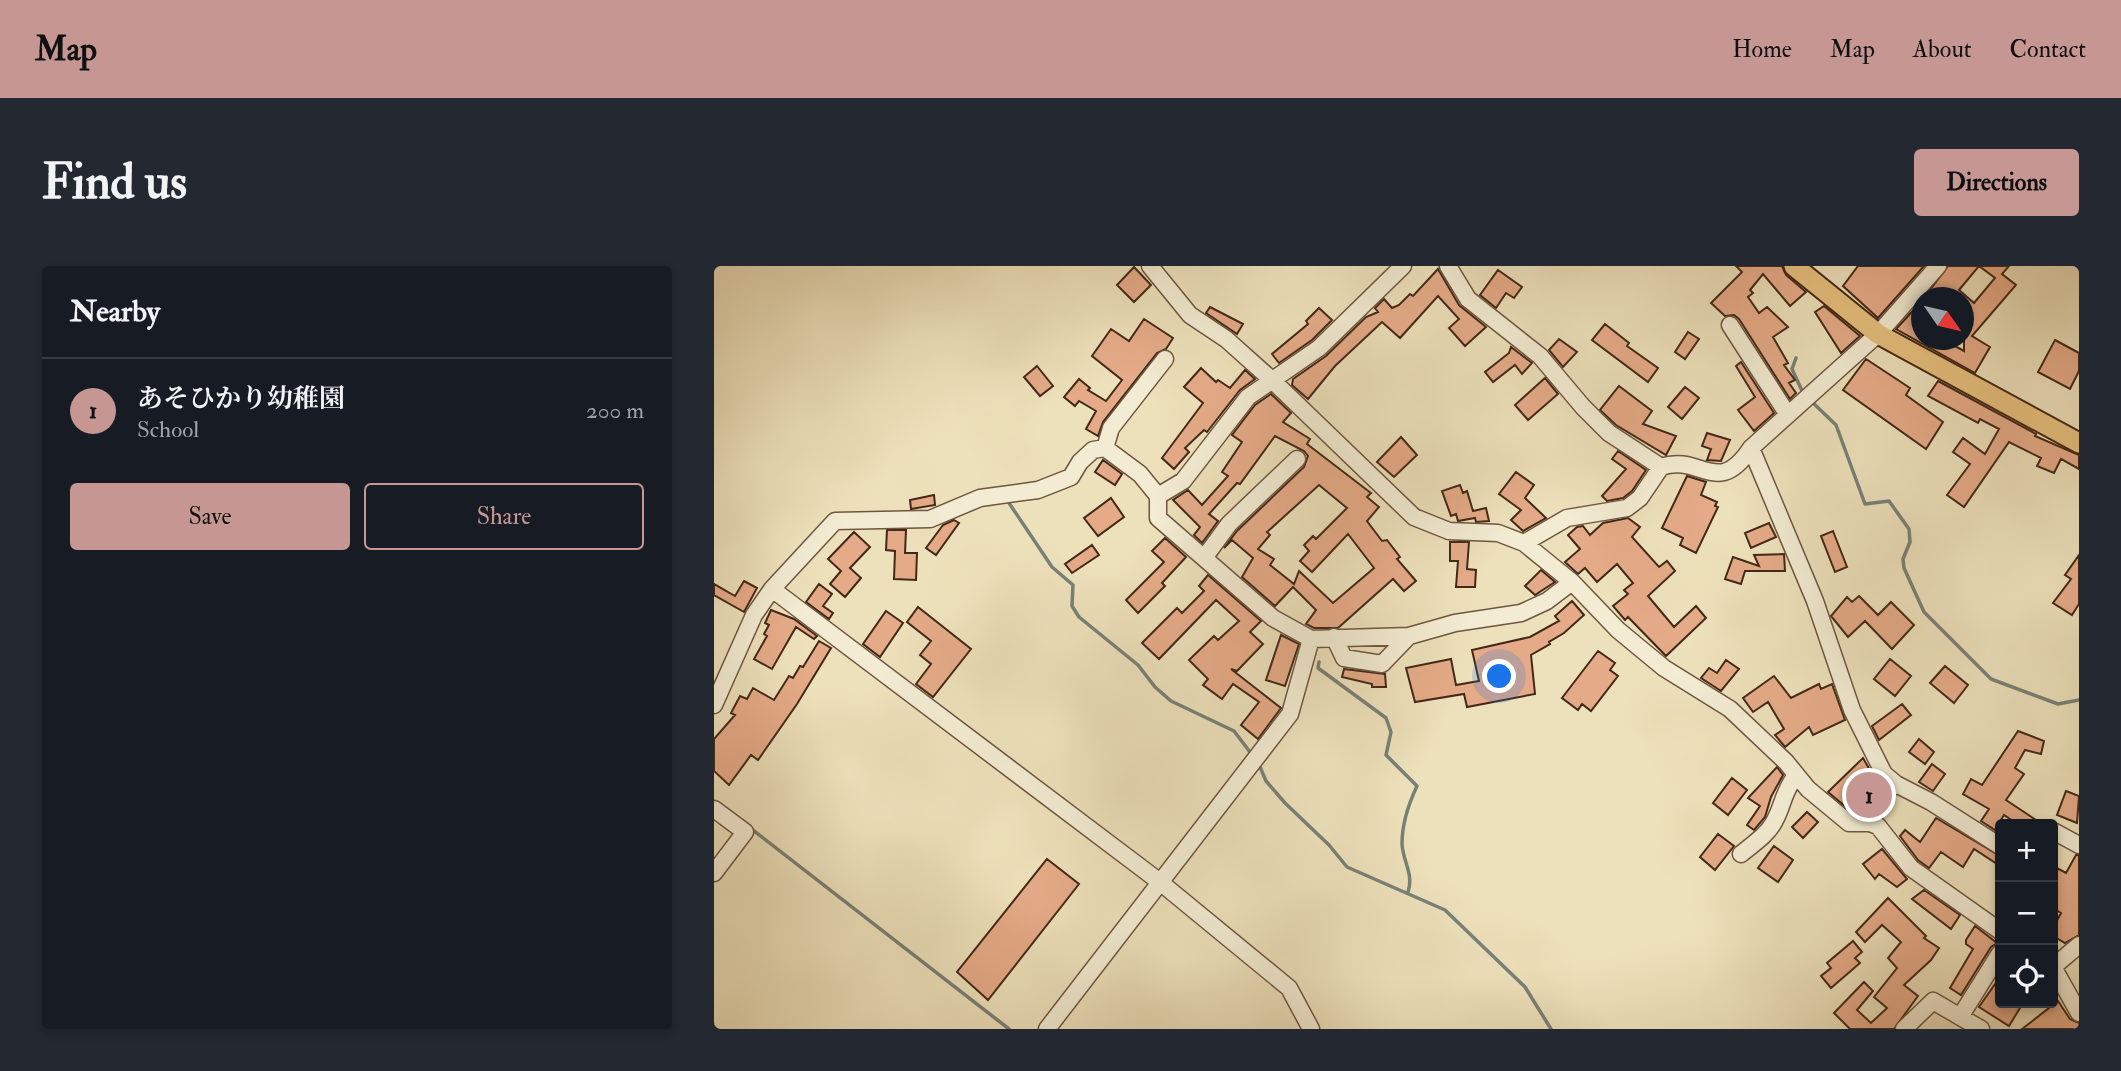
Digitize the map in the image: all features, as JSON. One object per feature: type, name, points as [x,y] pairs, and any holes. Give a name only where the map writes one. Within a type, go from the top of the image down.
[{"type":"main road","points":[[1794,266],[1878,334],[2079,443]]},
{"type":"street","points":[[1150,266],[1190,315],[1226,340],[1273,381],[1414,517],[1449,531],[1498,533],[1524,543],[1572,582],[1618,630],[1664,668],[1730,709],[1808,789],[1849,823],[1870,822],[1878,827],[1911,868],[1995,927]]},
{"type":"street","points":[[1158,496],[1183,481],[1248,397],[1319,348],[1403,266]]},
{"type":"street","points":[[1448,266],[1468,299],[1540,356],[1609,433],[1661,467]]},
{"type":"street","points":[[1524,543],[1567,518],[1627,508],[1640,498],[1661,467],[1675,462],[1708,473],[1725,474],[1740,466],[1751,448],[1878,334],[1938,266]]},
{"type":"street","points":[[1730,325],[1788,415]]},
{"type":"street","points":[[1105,448],[1111,429],[1165,359]]},
{"type":"street","points":[[714,705],[754,615],[772,589],[835,521],[930,519],[980,498],[1038,490],[1071,477],[1093,450],[1105,448],[1140,474],[1158,496],[1158,518],[1273,618],[1311,639],[1409,636],[1455,623],[1521,613],[1547,601],[1572,582]]},
{"type":"street","points":[[1751,448],[1815,601],[1852,710],[1884,774],[1896,784],[1931,802],[1995,843]]},
{"type":"street","points":[[1204,558],[1229,524],[1297,459]]},
{"type":"street","points":[[772,589],[1160,882],[1289,988],[1311,1029]]},
{"type":"street","points":[[1334,637],[1344,658],[1382,664],[1409,636]]},
{"type":"street","points":[[1047,1029],[1290,714],[1311,639]]},
{"type":"street","points":[[1741,854],[1767,832],[1775,820],[1783,793],[1796,775]]},
{"type":"street","points":[[1870,822],[1884,792],[1896,784]]},
{"type":"street","points":[[714,809],[745,832],[714,873]]},
{"type":"street","points":[[2058,834],[2079,845]]},
{"type":"street","points":[[2058,963],[2079,945]]},
{"type":"street","points":[[1960,1017],[1995,961]]},
{"type":"street","points":[[2058,976],[2079,1013]]},
{"type":"street","points":[[1905,1029],[1933,1001],[1981,1029]]},
{"type":"building","points":[[1736,266],[1782,266],[1786,275],[1806,292],[1790,306],[1763,274],[1750,290],[1753,293],[1748,297],[1759,313],[1767,307],[1788,327],[1773,337],[1788,363],[1784,365],[1795,380],[1789,383],[1796,393],[1790,399],[1739,319],[1734,315],[1725,316],[1711,303],[1742,272]]},
{"type":"building","points":[[1858,266],[1924,266],[1878,318],[1843,286]]},
{"type":"building","points":[[1948,266],[1979,266],[1962,287],[1932,287]]},
{"type":"building","points":[[1979,266],[2009,266],[2002,274],[2016,285],[1974,334],[1974,303],[1995,278]]},
{"type":"building","points":[[1134,267],[1151,285],[1134,302],[1117,285]]},
{"type":"building","points":[[1438,269],[1459,305],[1486,327],[1465,346],[1449,328],[1459,319],[1438,296],[1400,338],[1382,322],[1335,366],[1308,399],[1292,385],[1293,379],[1326,356],[1366,317],[1378,312],[1375,308],[1384,299],[1392,308],[1399,305],[1410,294],[1413,296]]},
{"type":"building","points":[[1498,270],[1522,287],[1514,298],[1506,293],[1496,308],[1480,295]]},
{"type":"building","points":[[1824,306],[1860,336],[1841,353],[1815,312]]},
{"type":"building","points":[[1210,307],[1243,324],[1237,334],[1206,313]]},
{"type":"building","points":[[1319,308],[1332,320],[1312,340],[1279,363],[1272,354],[1308,324],[1306,321]]},
{"type":"building","points":[[1911,313],[1911,337],[1896,329]]},
{"type":"building","points":[[1144,319],[1173,338],[1166,349],[1157,353],[1103,422],[1098,436],[1086,429],[1096,411],[1079,401],[1075,406],[1064,397],[1079,379],[1090,388],[1088,390],[1106,401],[1122,380],[1092,356],[1111,329],[1129,341]]},
{"type":"building","points":[[1605,324],[1629,343],[1627,346],[1658,368],[1648,382],[1592,340]]},
{"type":"building","points":[[1688,332],[1699,339],[1685,359],[1675,352]]},
{"type":"building","points":[[1974,337],[1990,347],[1975,373],[1934,350],[1962,350],[1974,350]]},
{"type":"building","points":[[1559,339],[1577,352],[1563,367],[1549,350]]},
{"type":"building","points":[[2055,340],[2079,353],[2079,371],[2070,389],[2038,372]]},
{"type":"building","points":[[1511,347],[1532,363],[1522,374],[1515,365],[1493,382],[1485,372],[1509,353]]},
{"type":"building","points":[[1866,359],[1910,388],[1906,395],[1943,422],[1926,449],[1843,390]]},
{"type":"building","points":[[1741,362],[1774,413],[1754,431],[1738,410],[1755,397],[1736,366]]},
{"type":"building","points":[[1037,366],[1053,386],[1040,396],[1024,377]]},
{"type":"building","points":[[1201,368],[1216,382],[1218,380],[1230,388],[1245,370],[1255,379],[1240,390],[1207,432],[1204,430],[1185,448],[1189,452],[1174,469],[1162,458],[1203,403],[1184,387]]},
{"type":"building","points":[[1545,378],[1558,394],[1528,420],[1515,405]]},
{"type":"building","points":[[1938,381],[2036,434],[2035,436],[2079,455],[2079,469],[2061,459],[2054,473],[2037,466],[2041,458],[2009,442],[1964,507],[1947,495],[1970,464],[1953,452],[1963,438],[1985,454],[1999,429],[1980,419],[1978,423],[1928,396]]},
{"type":"building","points":[[1619,386],[1652,411],[1643,424],[1676,436],[1666,455],[1616,425],[1600,410]]},
{"type":"building","points":[[1685,387],[1699,398],[1682,419],[1668,407]]},
{"type":"building","points":[[1271,394],[1291,413],[1283,422],[1310,439],[1307,444],[1371,493],[1367,497],[1379,507],[1367,521],[1382,541],[1387,540],[1400,557],[1397,559],[1416,581],[1404,591],[1393,579],[1338,628],[1314,628],[1306,624],[1316,610],[1293,587],[1275,606],[1242,577],[1253,558],[1232,540],[1224,548],[1237,531],[1304,467],[1308,456],[1304,451],[1275,436],[1240,484],[1237,483],[1209,514],[1218,521],[1202,543],[1194,535],[1200,527],[1173,500],[1188,490],[1202,505],[1228,476],[1222,472],[1242,442],[1232,435],[1255,405]],"holes":[[[1319,485],[1347,508],[1316,539],[1313,536],[1304,545],[1309,551],[1300,561],[1312,572],[1348,534],[1374,568],[1333,603],[1299,571],[1294,584],[1270,565],[1274,559],[1258,549],[1270,535],[1267,532]]]},
{"type":"building","points":[[1707,433],[1730,440],[1721,461],[1707,460],[1711,449],[1702,446]]},
{"type":"building","points":[[1401,437],[1417,455],[1394,477],[1377,462]]},
{"type":"building","points":[[1618,451],[1646,470],[1632,491],[1623,498],[1607,501],[1602,496],[1626,469],[1612,459]]},
{"type":"building","points":[[1103,460],[1122,474],[1115,485],[1095,472]]},
{"type":"building","points":[[1516,472],[1534,485],[1525,498],[1546,518],[1523,531],[1511,520],[1521,510],[1499,494]]},
{"type":"building","points":[[1687,476],[1706,482],[1701,495],[1717,502],[1715,506],[1718,507],[1696,553],[1680,545],[1683,538],[1662,528]]},
{"type":"building","points":[[1460,485],[1463,493],[1467,491],[1473,511],[1486,508],[1489,521],[1476,522],[1475,518],[1458,521],[1456,514],[1451,516],[1442,491]]},
{"type":"building","points":[[934,495],[935,505],[911,509],[910,500]]},
{"type":"building","points":[[1111,498],[1124,517],[1098,536],[1084,518]]},
{"type":"building","points":[[1628,518],[1640,527],[1632,537],[1659,567],[1667,561],[1675,571],[1648,596],[1674,627],[1696,606],[1706,618],[1666,656],[1628,617],[1625,620],[1613,606],[1628,594],[1624,590],[1633,583],[1617,564],[1597,582],[1585,568],[1578,574],[1565,562],[1580,549],[1568,535],[1577,527],[1583,526],[1590,535],[1603,523]]},
{"type":"building","points":[[954,520],[959,523],[936,555],[926,548],[943,525]]},
{"type":"building","points":[[1769,523],[1776,537],[1751,548],[1745,533]]},
{"type":"building","points":[[887,530],[906,530],[905,553],[917,553],[916,580],[894,579],[895,551],[886,550]]},
{"type":"building","points":[[1833,531],[1847,567],[1835,572],[1821,536]]},
{"type":"building","points":[[854,532],[870,547],[850,568],[861,578],[845,597],[830,584],[841,571],[828,559]]},
{"type":"building","points":[[1165,538],[1186,557],[1162,583],[1165,586],[1138,613],[1126,600],[1164,562],[1152,551]]},
{"type":"building","points":[[1450,542],[1469,542],[1467,569],[1476,570],[1475,587],[1456,587],[1458,561],[1450,561]]},
{"type":"building","points":[[1092,545],[1099,555],[1072,573],[1065,564]]},
{"type":"building","points":[[1784,554],[1785,571],[1745,571],[1741,584],[1725,579],[1733,557],[1759,566],[1754,555]]},
{"type":"building","points":[[2079,555],[2079,604],[2072,615],[2053,603],[2071,579],[2065,575]]},
{"type":"building","points":[[1541,570],[1555,582],[1535,595],[1525,586]]},
{"type":"building","points":[[1208,575],[1261,621],[1250,632],[1263,644],[1237,671],[1231,669],[1281,708],[1258,739],[1241,725],[1259,702],[1233,684],[1222,699],[1203,685],[1208,679],[1189,660],[1214,636],[1218,640],[1239,621],[1216,600],[1159,659],[1142,643],[1177,608],[1182,613],[1204,591],[1199,586]]},
{"type":"building","points":[[744,581],[757,588],[744,612],[714,595],[714,584],[735,596]]},
{"type":"building","points":[[819,584],[832,594],[823,606],[833,613],[829,619],[806,602]]},
{"type":"building","points":[[1859,596],[1878,615],[1891,602],[1914,625],[1892,649],[1865,621],[1848,637],[1831,616],[1847,597],[1852,602]]},
{"type":"building","points":[[1572,601],[1584,615],[1549,642],[1550,644],[1531,655],[1535,694],[1467,707],[1464,694],[1415,702],[1406,668],[1451,659],[1456,685],[1479,681],[1472,650],[1530,637],[1559,621],[1555,616]]},
{"type":"building","points":[[918,607],[971,649],[933,697],[916,684],[931,664],[920,655],[931,641],[907,622]]},
{"type":"building","points":[[771,610],[794,619],[817,636],[814,639],[796,627],[772,669],[754,659],[767,636],[764,634],[769,625],[765,623]]},
{"type":"building","points":[[886,611],[903,623],[880,657],[863,644]]},
{"type":"building","points":[[1281,635],[1299,644],[1285,686],[1266,680]]},
{"type":"building","points":[[819,641],[831,648],[797,704],[758,760],[751,755],[729,785],[714,771],[714,739],[735,715],[731,713],[740,696],[747,699],[753,688],[774,700],[789,676],[793,678],[800,666],[803,667]]},
{"type":"building","points":[[1598,651],[1615,663],[1610,670],[1618,676],[1591,711],[1582,704],[1578,710],[1562,698]]},
{"type":"building","points":[[1890,659],[1911,676],[1895,696],[1874,679]]},
{"type":"building","points":[[1726,660],[1739,669],[1721,691],[1701,678],[1709,668],[1717,673]]},
{"type":"building","points":[[1945,666],[1968,685],[1954,703],[1930,683]]},
{"type":"building","points":[[1344,669],[1385,674],[1386,687],[1372,687],[1372,684],[1342,677]]},
{"type":"building","points":[[1774,676],[1791,698],[1819,684],[1821,689],[1832,684],[1845,720],[1813,735],[1809,727],[1785,747],[1775,735],[1784,729],[1768,702],[1753,712],[1743,698]]},
{"type":"building","points":[[1902,704],[1911,715],[1879,740],[1872,726]]},
{"type":"building","points":[[2018,731],[2044,741],[2041,754],[2025,750],[2015,768],[2024,774],[2006,800],[2034,819],[2010,819],[2004,815],[2002,819],[1995,819],[1995,830],[1981,821],[1989,809],[1963,794],[1971,779],[1982,785]]},
{"type":"building","points":[[1919,739],[1934,752],[1925,764],[1909,752]]},
{"type":"building","points":[[1863,758],[1875,779],[1863,790],[1870,797],[1863,813],[1853,813],[1828,792]]},
{"type":"building","points":[[1932,764],[1945,774],[1933,791],[1919,782]]},
{"type":"building","points":[[1777,767],[1783,775],[1771,797],[1765,817],[1754,830],[1747,825],[1760,806],[1748,798]]},
{"type":"building","points":[[1732,778],[1747,790],[1728,815],[1713,803]]},
{"type":"building","points":[[2066,791],[2079,796],[2077,823],[2057,815]]},
{"type":"building","points":[[1807,812],[1818,822],[1803,838],[1792,827]]},
{"type":"building","points":[[1936,818],[1995,853],[1995,863],[1974,849],[1963,867],[1941,852],[1929,868],[1918,860],[1900,836],[1905,830],[1920,842]]},
{"type":"building","points":[[1718,834],[1734,846],[1715,870],[1700,857]]},
{"type":"building","points":[[1774,846],[1793,860],[1778,882],[1758,868]]},
{"type":"building","points":[[1882,849],[1907,879],[1897,887],[1879,874],[1875,879],[1863,864]]},
{"type":"building","points":[[2076,855],[2079,855],[2079,935],[2065,943],[2058,939],[2058,919],[2061,913],[2058,911],[2058,869],[2066,873]]},
{"type":"building","points":[[1047,859],[1079,884],[988,1000],[957,972]]},
{"type":"building","points":[[1924,890],[1960,915],[1951,929],[1912,899]]},
{"type":"building","points":[[1888,898],[1926,936],[1924,938],[1939,948],[1931,960],[1904,985],[1918,996],[1894,1029],[1850,1029],[1834,1013],[1864,982],[1873,991],[1857,1010],[1871,1023],[1887,1008],[1874,997],[1897,968],[1888,958],[1901,942],[1882,925],[1865,942],[1856,932]]},
{"type":"building","points":[[1975,926],[1995,941],[1995,944],[1961,995],[1950,988],[1973,949],[1966,944]]},
{"type":"building","points":[[1853,941],[1862,952],[1855,958],[1860,963],[1831,988],[1821,976],[1831,968],[1827,963]]},
{"type":"building","points":[[1995,984],[1995,1008],[2020,1008],[2009,1026],[1979,1007]]},
{"type":"building","points":[[2058,1001],[2070,1019],[2079,1023],[2079,1029],[2022,1029],[2049,1008],[2058,1008]]},
{"type":"waterway","points":[[1796,358],[1792,369],[1804,395]]},
{"type":"waterway","points":[[1810,400],[1836,425],[1865,504],[1889,501],[1909,529],[1910,542],[1903,559],[1904,568],[1924,612],[1991,679],[2058,704],[2079,700]]},
{"type":"waterway","points":[[1009,503],[1052,567],[1073,585],[1072,606],[1079,617],[1138,665],[1155,687],[1171,701],[1234,731],[1253,756]]},
{"type":"waterway","points":[[1319,662],[1318,668],[1386,718],[1391,732],[1386,755],[1417,786],[1406,814],[1402,836],[1410,879],[1408,892]]},
{"type":"waterway","points":[[1258,762],[1266,781],[1347,867],[1445,910],[1525,987],[1551,1029]]},
{"type":"waterway","points":[[749,827],[1009,1029]]},
{"type":"place","name":"あそひかり幼稚園","points":[[1869,795]]}]
